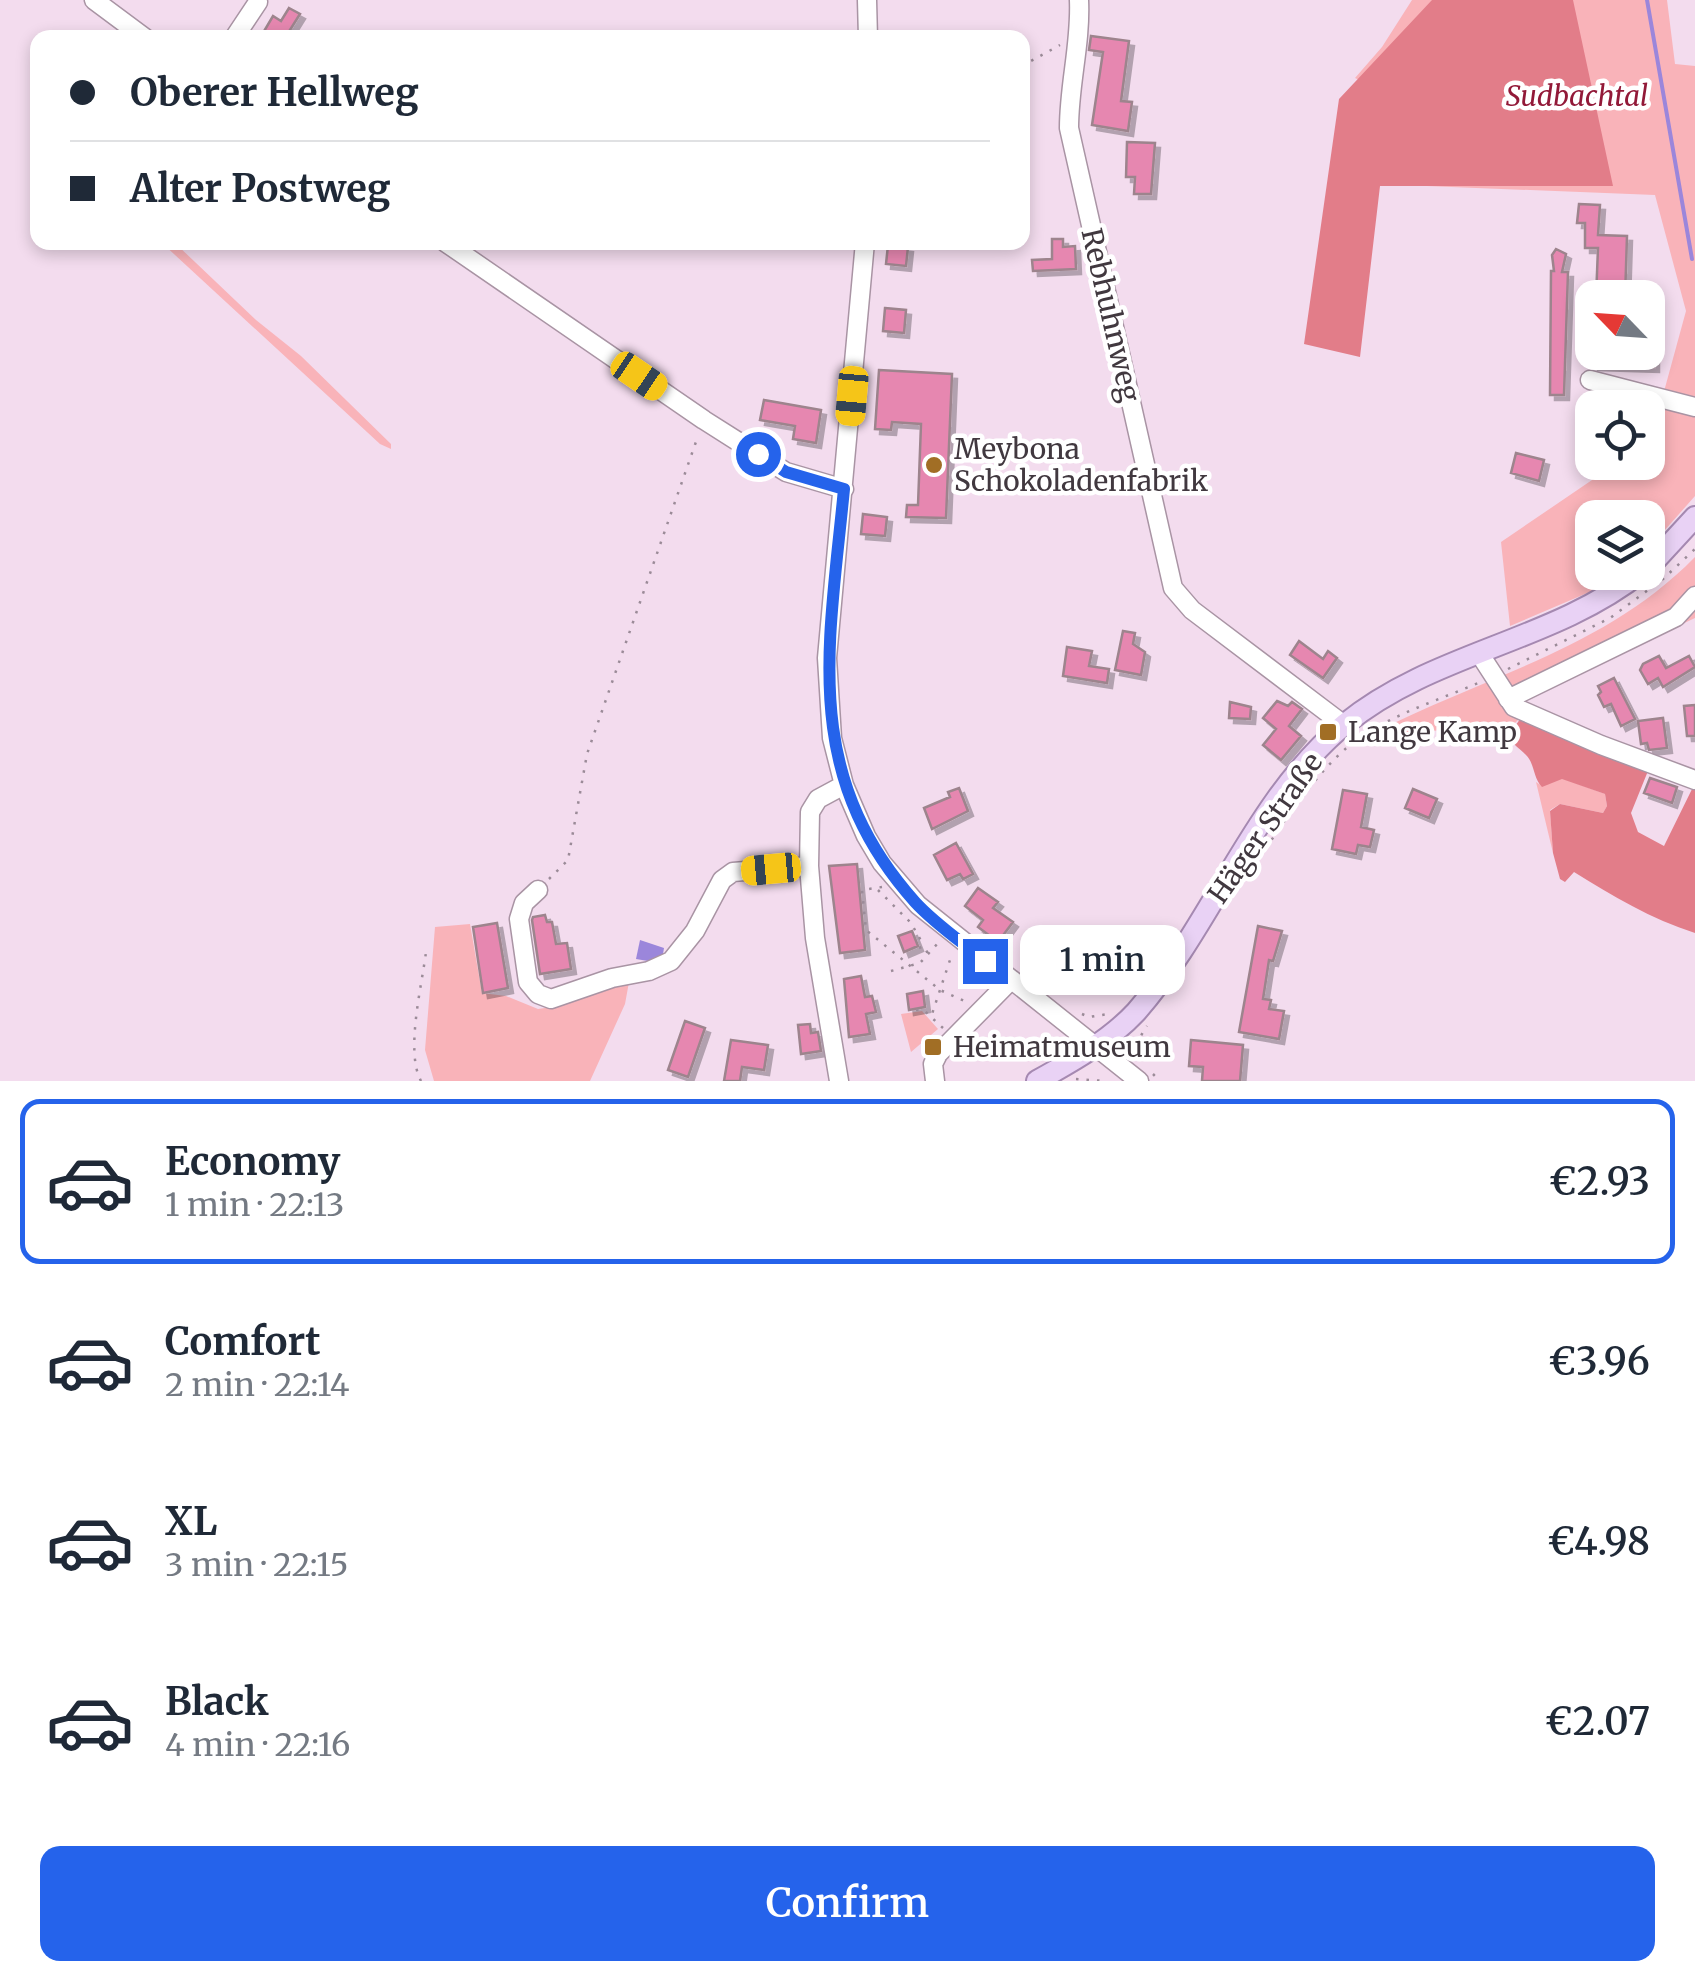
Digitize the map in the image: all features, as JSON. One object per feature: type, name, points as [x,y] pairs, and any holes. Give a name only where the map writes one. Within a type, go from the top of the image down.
[{"type":"main road","points":[[1665,550],[1695,517]]},
{"type":"main road","name":"Häger Straße","points":[[1036,1081],[1094,1046],[1131,1031],[1269,814],[1319,750],[1344,725],[1409,682],[1566,618],[1615,590]]},
{"type":"street","points":[[94,0],[134,30]]},
{"type":"street","points":[[867,0],[868,30]]},
{"type":"street","name":"Rebhuhnweg","points":[[1079,0],[1081,33],[1068,128],[1173,588],[1192,610],[1344,725]]},
{"type":"street","points":[[239,30],[258,2]]},
{"type":"street","points":[[456,250],[786,472],[844,489]]},
{"type":"street","points":[[864,250],[828,658],[832,738],[844,785],[866,836],[918,906],[1139,1081]]},
{"type":"street","points":[[1590,380],[1695,408]]},
{"type":"street","points":[[1508,699],[1676,617],[1695,596]]},
{"type":"street","points":[[1478,653],[1508,699],[1525,713],[1695,780]]},
{"type":"street","points":[[839,1081],[816,938],[809,866],[810,812],[818,799],[844,785]]},
{"type":"street","points":[[538,890],[524,903],[519,919],[528,982],[538,994],[552,998],[612,978],[649,971],[671,961],[695,931],[722,880],[734,872],[809,866]]},
{"type":"street","points":[[935,1081],[932,1064],[1010,981]]},
{"type":"path","points":[[1030,62],[1081,33]]},
{"type":"path","points":[[538,890],[568,860],[587,754],[704,420]]},
{"type":"path","points":[[1260,858],[1287,817],[1361,736],[1610,618],[1695,550]]},
{"type":"path","points":[[894,877],[884,886],[862,890],[866,930],[940,990],[980,1012]]},
{"type":"path","points":[[878,888],[879,894],[911,923],[929,956]]},
{"type":"path","points":[[892,971],[929,956],[954,935]]},
{"type":"path","points":[[931,1017],[953,952],[954,935]]},
{"type":"path","points":[[421,1081],[416,1072],[415,1038],[426,952]]},
{"type":"path","points":[[916,1010],[924,1010],[953,1039]]},
{"type":"path","points":[[1072,1010],[1089,1017],[1110,1014],[1131,1031],[1132,1051]]},
{"type":"path","points":[[1131,1031],[1150,1023]]},
{"type":"path","points":[[1069,1080],[1104,1081]]},
{"type":"green space","name":"Sudbachtal","points":[[1412,0],[1667,0],[1675,64],[1695,66],[1695,496],[1665,530],[1665,500],[1575,500],[1575,590],[1594,590],[1510,626],[1501,542],[1592,480],[1665,480],[1664,390],[1686,311],[1655,195],[1377,184],[1374,87],[1355,78],[1382,47]]},
{"type":"green space","name":"Sudbachtal","points":[[1432,0],[1573,0],[1613,186],[1380,186],[1360,357],[1304,344],[1339,99]]},
{"type":"green space","points":[[170,250],[182,250],[256,320],[301,356],[391,444],[391,449],[380,444]]},
{"type":"green space","points":[[1695,557],[1695,618],[1512,704],[1523,715],[1514,724],[1384,735],[1376,732],[1584,638],[1659,590],[1665,590],[1665,584]]},
{"type":"green space","points":[[1523,715],[1650,766],[1631,813],[1638,832],[1664,846],[1695,783],[1695,933],[1648,914],[1574,872],[1565,882],[1560,879],[1553,853],[1550,811],[1560,804],[1603,813],[1607,806],[1605,794],[1562,779],[1542,787],[1529,759],[1508,736]]},
{"type":"green space","points":[[1562,778],[1605,794],[1607,806],[1603,813],[1560,804],[1550,810],[1553,853],[1536,782],[1542,786]]},
{"type":"green space","points":[[470,924],[482,993],[506,996],[538,1009],[559,1006],[629,982],[625,1004],[590,1081],[434,1081],[425,1050],[435,927]]},
{"type":"green space","points":[[922,1011],[938,1029],[911,1052],[901,1014]]},
{"type":"shaded area","points":[[640,940],[664,948],[663,954],[648,961],[636,959]]},
{"type":"building","points":[[289,8],[300,14],[290,30],[265,30],[273,16],[281,21]]},
{"type":"building","points":[[1091,36],[1129,41],[1121,101],[1132,102],[1128,131],[1092,125],[1103,52],[1089,50]]},
{"type":"building","points":[[1127,142],[1155,143],[1151,194],[1134,194],[1135,177],[1126,177]]},
{"type":"building","points":[[1579,204],[1600,205],[1598,235],[1627,236],[1626,280],[1597,280],[1598,248],[1585,248],[1585,223],[1577,223]]},
{"type":"building","points":[[1052,239],[1063,239],[1063,247],[1075,246],[1076,269],[1033,271],[1032,260],[1052,259]]},
{"type":"building","points":[[1556,249],[1566,254],[1562,272],[1568,272],[1564,395],[1550,395],[1551,271]]},
{"type":"building","points":[[887,250],[908,250],[906,266],[886,264]]},
{"type":"building","points":[[885,308],[906,310],[904,333],[883,331]]},
{"type":"building","name":"Meybona Schokoladenfabrik","points":[[879,370],[952,374],[946,518],[906,517],[907,505],[918,505],[921,424],[892,422],[891,430],[875,429]]},
{"type":"building","points":[[764,400],[821,410],[816,443],[793,439],[795,426],[760,420]]},
{"type":"building","points":[[1516,453],[1544,460],[1539,481],[1511,473]]},
{"type":"building","points":[[863,514],[887,517],[885,536],[861,534]]},
{"type":"building","points":[[1123,631],[1135,633],[1133,644],[1145,652],[1141,675],[1115,670]]},
{"type":"building","points":[[1299,641],[1323,659],[1328,651],[1337,658],[1323,678],[1290,655]]},
{"type":"building","points":[[1067,647],[1092,651],[1089,666],[1109,669],[1107,683],[1063,676]]},
{"type":"building","points":[[1659,656],[1666,668],[1689,656],[1695,667],[1663,687],[1658,678],[1648,684],[1640,670],[1643,664]]},
{"type":"building","points":[[1614,678],[1635,719],[1621,726],[1611,704],[1604,707],[1598,695],[1598,686]]},
{"type":"building","points":[[1277,701],[1288,706],[1292,702],[1302,709],[1289,726],[1301,736],[1281,760],[1263,745],[1276,729],[1263,718]]},
{"type":"building","points":[[1230,702],[1251,707],[1250,719],[1229,718]]},
{"type":"building","points":[[1695,705],[1695,736],[1687,736],[1684,706]]},
{"type":"building","points":[[1663,718],[1667,748],[1649,750],[1647,743],[1641,744],[1638,721]]},
{"type":"building","points":[[1650,778],[1677,787],[1672,803],[1644,793]]},
{"type":"building","points":[[959,788],[968,811],[932,829],[924,808],[950,797],[948,792]]},
{"type":"building","points":[[1413,789],[1437,799],[1429,818],[1405,808]]},
{"type":"building","points":[[1343,790],[1367,794],[1361,827],[1374,830],[1370,847],[1358,845],[1356,854],[1332,849]]},
{"type":"building","points":[[956,843],[973,874],[947,880],[934,855]]},
{"type":"building","points":[[857,864],[865,950],[840,953],[829,866]]},
{"type":"building","points":[[978,888],[998,902],[993,908],[1013,922],[998,942],[978,927],[983,920],[965,906]]},
{"type":"building","points":[[545,915],[547,922],[552,922],[556,944],[567,943],[571,969],[540,974],[532,920]]},
{"type":"building","points":[[497,923],[508,988],[483,993],[473,927]]},
{"type":"building","points":[[1258,926],[1282,931],[1273,961],[1269,960],[1263,999],[1271,1000],[1269,1009],[1284,1011],[1279,1039],[1239,1032]]},
{"type":"building","points":[[912,931],[918,946],[904,952],[898,936]]},
{"type":"building","points":[[1052,946],[1082,968],[1072,982],[1056,970],[1049,980],[1035,970]]},
{"type":"building","points":[[1090,961],[1107,973],[1100,984],[1082,972]]},
{"type":"building","points":[[861,976],[865,997],[872,996],[876,1012],[866,1014],[870,1034],[849,1037],[844,979]]},
{"type":"building","points":[[923,991],[925,1007],[909,1010],[907,994]]},
{"type":"building","points":[[685,1021],[705,1028],[688,1077],[668,1070]]},
{"type":"building","points":[[810,1024],[811,1033],[818,1032],[821,1051],[801,1054],[798,1025]]},
{"type":"building","points":[[731,1040],[768,1045],[764,1070],[742,1067],[740,1081],[724,1081]]},
{"type":"building","points":[[1191,1040],[1243,1045],[1240,1081],[1202,1081],[1203,1067],[1189,1066]]},
{"type":"waterway","points":[[1647,0],[1692,259]]},
{"type":"place","name":"Meybona Schokoladenfabrik","points":[[934,465]]},
{"type":"place","name":"Lange Kamp","points":[[1328,732]]},
{"type":"place","name":"Heimatmuseum","points":[[933,1047]]},
{"type":"route","points":[[758,454],[786,472],[844,489],[828,658],[832,738],[844,785],[882,863],[918,906],[985,961]]}]
